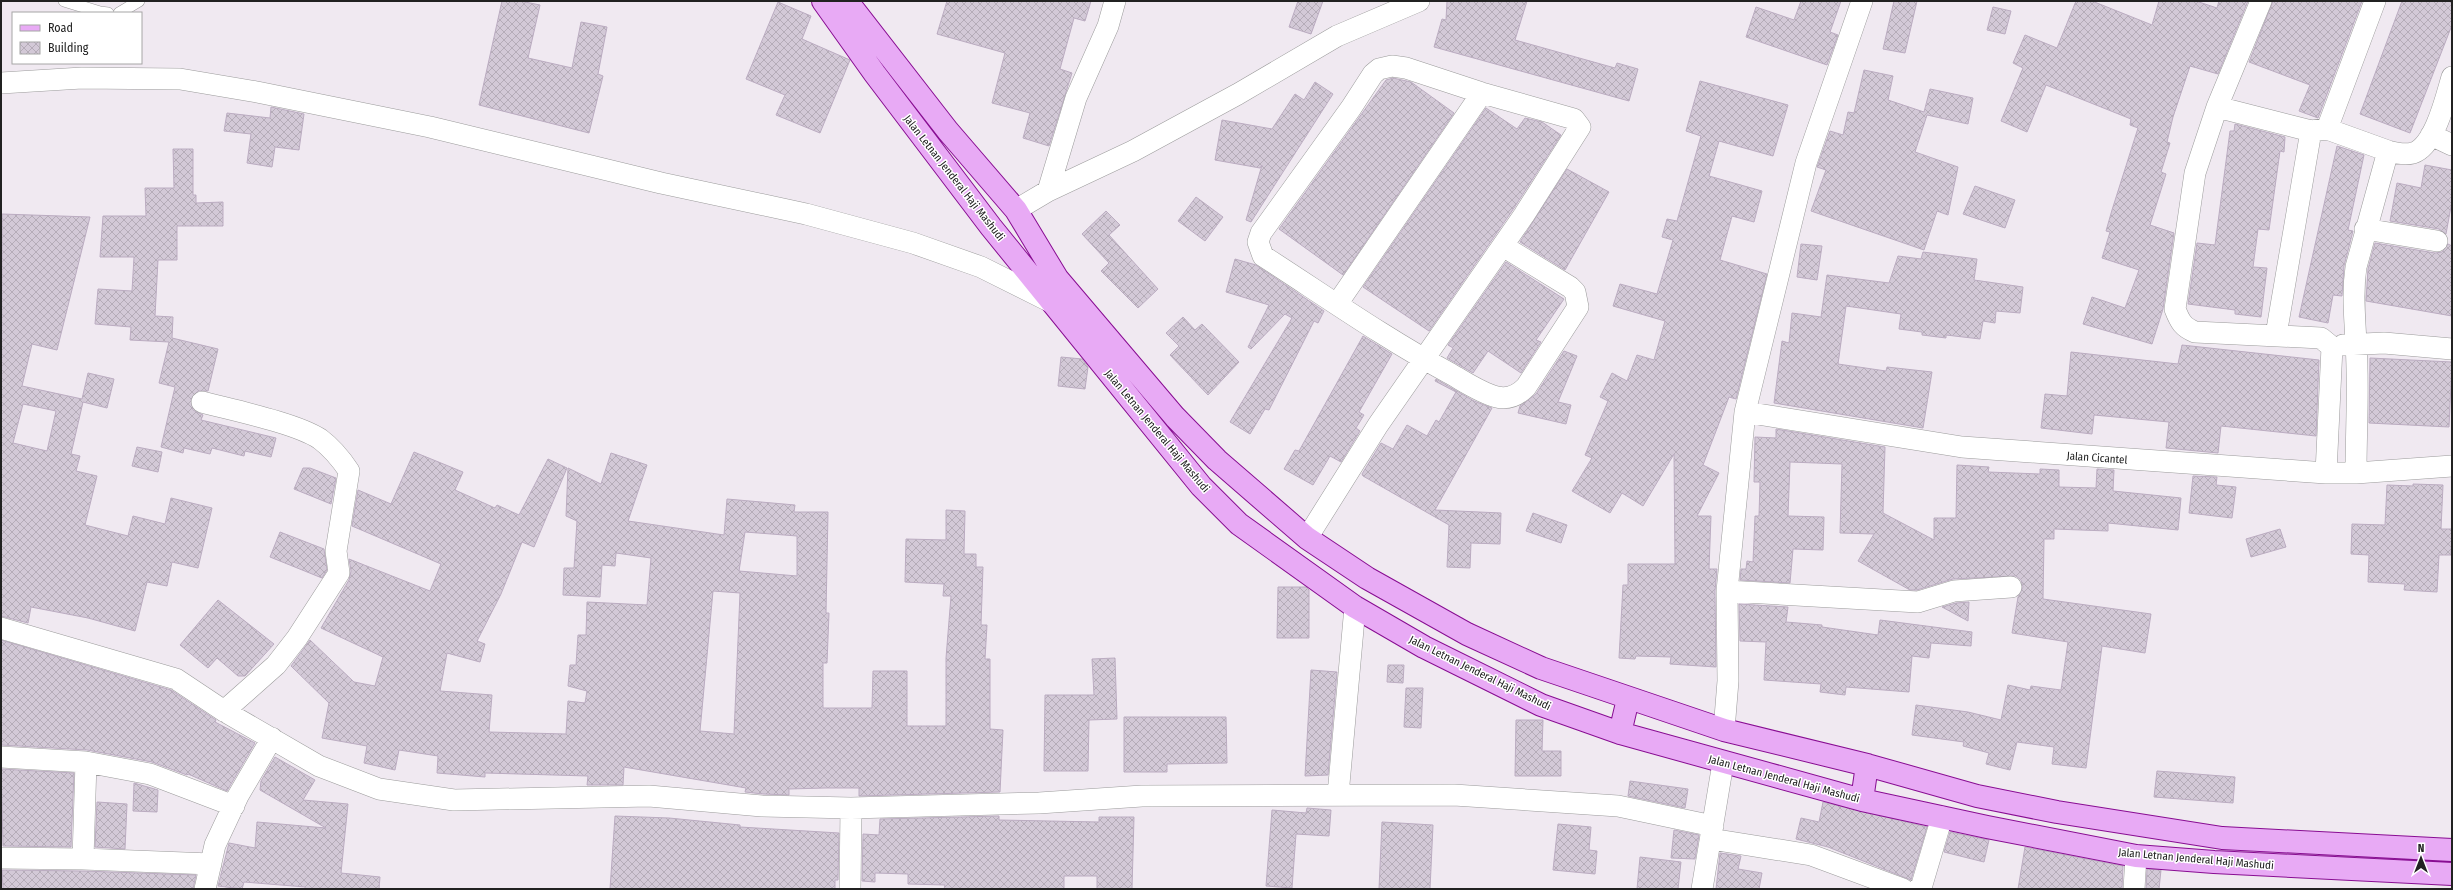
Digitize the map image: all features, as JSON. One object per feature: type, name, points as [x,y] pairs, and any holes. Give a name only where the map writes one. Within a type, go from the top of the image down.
[{"type":"main road","name":"Jalan Letnan Jenderal Haji Mashudi","points":[[823,1],[920,136],[1051,302],[1201,486],[1239,524],[1355,607],[1424,647],[1541,705],[1620,733],[1723,763],[1862,800],[2136,856],[2222,863],[2452,874]]},
{"type":"main road","name":"Jalan Letnan Jenderal Haji Mashudi","points":[[847,1],[948,131],[1016,210],[1057,278],[1175,417],[1216,460],[1307,538],[1367,578],[1467,634],[1542,668],[1628,699],[1724,730],[1867,765],[1977,796],[2065,813],[2222,838],[2452,850]]},
{"type":"main road","points":[[1620,733],[1628,699]]},
{"type":"main road","points":[[1862,800],[1867,765]]},
{"type":"street","points":[[1048,191],[1076,98],[1108,26],[1114,1]]},
{"type":"street","points":[[1724,730],[1728,681],[1727,591],[1745,412],[1806,164],[1862,1]]},
{"type":"street","points":[[2261,1],[2217,107],[2195,172],[2175,309],[2179,321],[2185,328],[2195,332],[2322,338],[2332,347],[2384,343],[2452,349]]},
{"type":"street","points":[[2276,335],[2319,130],[2375,1]]},
{"type":"street","points":[[1016,210],[1048,191],[1133,151],[1238,94],[1337,36],[1417,2]]},
{"type":"street","points":[[1307,538],[1378,425],[1424,360],[1503,246],[1580,127],[1574,119],[1482,93],[1406,68],[1392,66],[1379,69],[1373,74],[1351,108],[1261,233],[1258,242],[1263,256],[1424,360],[1497,397],[1509,398],[1518,394],[1526,386],[1575,314],[1578,307],[1575,292],[1570,287],[1503,246]]},
{"type":"street","points":[[2217,107],[2319,130],[2388,151],[2413,153],[2423,147],[2431,135],[2452,77]]},
{"type":"street","points":[[1,83],[82,78],[180,80],[264,94],[430,126],[661,183],[806,214],[913,243],[981,267],[1051,302]]},
{"type":"street","points":[[1337,304],[1482,93]]},
{"type":"street","points":[[2431,135],[2452,145]]},
{"type":"street","points":[[2356,473],[2356,344],[2353,316],[2353,286],[2365,229],[2388,151]]},
{"type":"street","points":[[2365,229],[2437,241]]},
{"type":"street","points":[[2326,473],[2332,347]]},
{"type":"street","points":[[202,402],[290,427],[319,439],[339,456],[349,471],[336,551],[339,573],[297,638],[276,665],[224,710]]},
{"type":"street","name":"Jalan Cicantel","points":[[1745,412],[1962,447],[2326,473],[2356,473],[2452,466]]},
{"type":"street","points":[[1727,591],[1918,602],[1954,591],[2011,587]]},
{"type":"street","points":[[1338,795],[1355,607]]},
{"type":"street","points":[[1,628],[176,679],[224,710],[319,766],[379,790],[454,800],[649,796],[762,806],[851,808],[1039,803],[1142,796],[1454,795],[1618,806],[1712,833],[1812,855],[1903,889]]},
{"type":"street","points":[[205,889],[215,845],[234,806],[272,738]]},
{"type":"street","points":[[1,757],[86,762],[150,774],[234,806]]},
{"type":"street","points":[[83,859],[86,762]]},
{"type":"street","points":[[1702,889],[1723,763]]},
{"type":"street","points":[[850,889],[851,808]]},
{"type":"street","points":[[1918,889],[1921,888],[1942,817]]},
{"type":"street","points":[[2134,889],[2136,856]]},
{"type":"street","points":[[1,858],[83,859],[211,864]]},
{"type":"lane","points":[[64,1],[100,12]]},
{"type":"lane","points":[[121,12],[139,1]]},
{"type":"building","points":[[502,1],[520,1],[540,5],[528,58],[572,68],[581,22],[607,27],[598,74],[603,76],[589,133],[479,105]]},
{"type":"building","points":[[947,1],[1091,1],[1085,21],[1074,18],[1060,69],[1072,73],[1049,146],[1023,138],[1030,113],[992,103],[1005,53],[937,34]]},
{"type":"building","points":[[1298,1],[1323,1],[1311,34],[1289,27]]},
{"type":"building","points":[[1447,1],[1527,1],[1515,40],[1615,68],[1617,63],[1638,69],[1629,101],[1434,47],[1442,19],[1446,20]]},
{"type":"building","points":[[1801,1],[1841,1],[1830,32],[1838,35],[1827,65],[1746,37],[1756,7],[1794,20]]},
{"type":"building","points":[[1894,1],[1917,1],[1905,53],[1883,49]]},
{"type":"building","points":[[2076,1],[2092,1],[2152,25],[2159,1],[2196,1],[2217,8],[2219,1],[2248,1],[2218,74],[2190,66],[2173,117],[2167,142],[2170,143],[2161,172],[2166,174],[2150,225],[2174,233],[2163,309],[2152,344],[2083,324],[2092,297],[2125,308],[2139,270],[2102,258],[2110,232],[2106,231],[2138,128],[2130,125],[2131,119],[2046,85],[2027,132],[2001,121],[2023,68],[2013,63],[2025,35],[2057,48]]},
{"type":"building","points":[[2273,1],[2362,1],[2318,118],[2299,111],[2310,85],[2249,62]]},
{"type":"building","points":[[2402,1],[2452,1],[2452,25],[2410,133],[2360,114]]},
{"type":"building","points":[[778,2],[811,16],[802,39],[850,60],[820,133],[776,115],[785,95],[746,79]]},
{"type":"building","points":[[1993,7],[2011,11],[2005,34],[1987,30]]},
{"type":"building","points":[[1864,70],[1893,76],[1888,100],[1924,112],[1930,89],[1973,98],[1968,124],[1927,115],[1915,152],[1958,167],[1948,215],[1937,211],[1924,250],[1811,211],[1826,170],[1817,167],[1830,131],[1843,135],[1848,112],[1854,113]]},
{"type":"building","points":[[1393,78],[1411,82],[1454,113],[1343,275],[1279,229],[1386,80]]},
{"type":"building","points":[[1700,81],[1788,105],[1773,156],[1719,141],[1709,176],[1762,191],[1754,222],[1732,216],[1720,260],[1767,274],[1736,399],[1729,397],[1703,465],[1719,473],[1697,516],[1711,516],[1709,569],[1717,569],[1715,591],[1716,667],[1670,664],[1671,657],[1636,656],[1635,659],[1619,658],[1623,585],[1628,585],[1628,564],[1675,564],[1674,454],[1643,506],[1622,493],[1610,513],[1572,491],[1592,458],[1585,455],[1608,401],[1600,397],[1612,373],[1627,381],[1637,355],[1654,360],[1665,321],[1613,306],[1620,284],[1657,294],[1673,240],[1662,237],[1667,219],[1677,221],[1701,136],[1686,131]]},
{"type":"building","points":[[1315,82],[1333,94],[1251,222],[1246,220],[1262,165],[1260,168],[1215,160],[1222,120],[1272,129],[1295,94],[1304,100]]},
{"type":"building","points":[[271,107],[304,114],[299,150],[275,147],[272,167],[247,163],[251,134],[224,131],[227,113],[270,118]]},
{"type":"building","points":[[1486,108],[1517,129],[1525,118],[1542,122],[1561,135],[1514,208],[1429,331],[1363,287]]},
{"type":"building","points":[[2235,124],[2285,137],[2284,152],[2280,151],[2269,230],[2258,229],[2253,267],[2267,268],[2261,317],[2235,314],[2235,310],[2188,304],[2197,243],[2215,245],[2230,131],[2234,131]]},
{"type":"building","points":[[2337,146],[2364,155],[2348,230],[2353,231],[2344,266],[2342,296],[2333,295],[2328,323],[2299,317]]},
{"type":"building","points":[[173,149],[193,149],[193,195],[196,195],[196,203],[223,202],[223,226],[177,226],[177,260],[158,260],[155,316],[173,317],[172,338],[218,349],[208,391],[198,391],[191,399],[193,410],[203,415],[201,420],[276,438],[271,457],[245,451],[244,456],[212,448],[210,454],[184,448],[183,453],[161,447],[175,387],[159,383],[169,342],[130,340],[131,327],[95,324],[98,289],[132,291],[134,257],[100,257],[103,216],[146,216],[145,188],[174,188]]},
{"type":"building","points":[[2425,165],[2452,170],[2452,201],[2446,234],[2439,229],[2390,221],[2397,183],[2421,188]]},
{"type":"building","points":[[1567,169],[1609,192],[1565,270],[1520,242]]},
{"type":"building","points":[[1975,186],[2015,200],[2005,228],[1963,214]]},
{"type":"building","points":[[1196,197],[1223,217],[1205,241],[1178,221]]},
{"type":"building","points":[[1106,211],[1120,225],[1109,235],[1158,289],[1138,308],[1101,271],[1109,263],[1082,234]]},
{"type":"building","points":[[2,214],[90,217],[57,350],[32,344],[22,386],[82,399],[88,373],[114,379],[107,408],[83,402],[71,454],[80,456],[76,471],[97,476],[85,525],[128,536],[133,516],[165,524],[171,498],[212,508],[198,568],[172,562],[167,586],[147,582],[135,631],[88,618],[31,607],[28,623],[1,616]],"holes":[[[23,404],[56,411],[47,451],[13,443]]]},
{"type":"building","points":[[2375,243],[2435,253],[2442,252],[2448,244],[2452,246],[2452,316],[2366,301],[2368,269]]},
{"type":"building","points":[[1801,244],[1822,246],[1817,280],[1797,277]]},
{"type":"building","points":[[1923,252],[1977,259],[1974,280],[2023,287],[2020,313],[1996,311],[1995,323],[1983,321],[1980,339],[1946,335],[1946,338],[1922,335],[1922,332],[1899,329],[1901,314],[1846,306],[1838,364],[1886,371],[1887,367],[1932,372],[1923,428],[1774,403],[1782,341],[1789,343],[1792,313],[1821,317],[1827,275],[1889,283],[1898,256],[1921,259]]},
{"type":"building","points":[[1235,259],[1256,265],[1324,311],[1318,323],[1314,321],[1269,410],[1265,409],[1250,434],[1230,422],[1292,318],[1285,314],[1251,349],[1248,347],[1269,305],[1226,292]]},
{"type":"building","points":[[1506,262],[1564,299],[1536,340],[1541,342],[1521,373],[1488,351],[1473,373],[1447,358],[1453,348],[1448,345]]},
{"type":"building","points":[[1183,317],[1195,330],[1202,324],[1239,362],[1208,395],[1170,355],[1179,346],[1166,333]]},
{"type":"building","points":[[1363,336],[1392,354],[1359,412],[1364,415],[1356,428],[1360,431],[1341,462],[1330,456],[1313,485],[1284,469],[1295,450],[1299,451]]},
{"type":"building","points":[[2182,345],[2319,360],[2316,436],[2221,426],[2218,453],[2166,448],[2169,422],[2094,415],[2092,434],[2041,428],[2045,394],[2067,396],[2071,352],[2178,364]]},
{"type":"building","points":[[1564,351],[1577,356],[1558,402],[1571,405],[1566,424],[1518,413],[1520,406],[1536,394]]},
{"type":"building","points":[[1061,357],[1082,359],[1088,367],[1085,389],[1058,386]]},
{"type":"building","points":[[2370,358],[2452,362],[2449,427],[2369,423]]},
{"type":"building","points":[[1436,379],[1474,401],[1492,408],[1435,510],[1501,513],[1500,544],[1471,543],[1470,568],[1447,567],[1449,525],[1363,476],[1362,474],[1381,443],[1393,449],[1407,425],[1427,436],[1436,420],[1439,422],[1456,392],[1435,381]]},
{"type":"building","points":[[1776,429],[1885,447],[1883,513],[1934,540],[1934,518],[1956,518],[1957,465],[1989,467],[1988,472],[2040,474],[2040,469],[2059,470],[2059,487],[2096,488],[2097,469],[2114,470],[2113,491],[2181,498],[2178,530],[2108,523],[2108,531],[2054,529],[2054,539],[2044,539],[2043,599],[2151,614],[2145,653],[2102,646],[2086,768],[2052,764],[2054,747],[2017,742],[2010,770],[1986,764],[1989,753],[1963,746],[1964,742],[1912,735],[1916,705],[1968,712],[2001,720],[2008,685],[2030,690],[2031,686],[2061,690],[2068,642],[2012,633],[2018,597],[2023,587],[2021,580],[2016,576],[1953,579],[1917,590],[1910,590],[1858,561],[1874,534],[1840,533],[1842,464],[1790,462],[1788,516],[1824,517],[1823,550],[1793,549],[1790,583],[1740,580],[1741,569],[1746,569],[1747,561],[1753,562],[1755,516],[1759,516],[1760,482],[1754,482],[1755,437],[1776,438]]},
{"type":"building","points":[[137,447],[162,452],[158,472],[132,466]]},
{"type":"building","points":[[414,452],[463,472],[455,490],[495,508],[497,505],[519,515],[548,459],[567,468],[534,547],[522,542],[501,594],[477,641],[485,644],[480,662],[447,653],[440,691],[492,695],[489,732],[566,734],[568,701],[585,703],[587,691],[568,686],[570,665],[576,665],[578,635],[586,635],[587,602],[647,605],[651,558],[616,553],[615,566],[602,565],[600,597],[563,595],[564,568],[574,568],[577,521],[566,516],[568,468],[601,484],[611,453],[647,465],[628,521],[724,535],[727,499],[795,505],[794,512],[828,512],[826,613],[829,613],[827,663],[823,663],[823,708],[872,708],[873,671],[907,671],[907,726],[946,726],[946,658],[951,596],[943,596],[944,584],[905,582],[906,539],[946,540],[946,510],[965,511],[964,554],[976,554],[976,567],[983,567],[981,625],[987,625],[985,659],[990,659],[990,729],[1003,730],[1000,792],[859,796],[859,788],[825,788],[789,789],[789,795],[763,794],[745,792],[746,788],[624,767],[623,785],[587,785],[588,776],[485,773],[485,777],[437,773],[438,756],[399,750],[395,770],[364,763],[367,746],[322,738],[329,703],[291,666],[310,640],[354,682],[375,686],[383,657],[321,628],[349,580],[351,571],[349,559],[430,591],[441,564],[352,526],[358,490],[391,504]],"holes":[[[745,532],[797,536],[797,576],[739,571]],[[713,591],[740,593],[734,734],[700,731]]]},
{"type":"building","points":[[303,468],[310,468],[336,478],[331,504],[294,489]]},
{"type":"building","points":[[2193,476],[2217,477],[2216,485],[2236,487],[2232,518],[2189,513]]},
{"type":"building","points":[[2413,484],[2443,485],[2441,529],[2452,529],[2451,555],[2439,555],[2437,592],[2404,590],[2405,584],[2368,582],[2369,555],[2351,554],[2352,524],[2385,525],[2387,485],[2413,486]]},
{"type":"building","points":[[1533,513],[1567,525],[1561,543],[1526,531]]},
{"type":"building","points":[[2280,529],[2286,547],[2251,557],[2246,539]]},
{"type":"building","points":[[280,532],[324,549],[327,570],[322,578],[270,557]]},
{"type":"building","points":[[1278,587],[1306,587],[1309,590],[1309,638],[1277,638]]},
{"type":"building","points":[[218,600],[274,644],[245,676],[238,676],[217,658],[208,668],[180,645]]},
{"type":"building","points":[[1969,602],[1968,621],[1942,607],[1956,603]]},
{"type":"building","points":[[1739,604],[1788,607],[1786,622],[1822,625],[1822,627],[1878,635],[1880,620],[1972,632],[1971,646],[1931,643],[1929,658],[1912,656],[1909,692],[1846,687],[1845,695],[1820,692],[1821,684],[1764,680],[1766,642],[1740,641]]},
{"type":"building","points":[[1,640],[171,690],[216,720],[215,722],[255,743],[227,791],[188,774],[187,775],[152,762],[87,750],[1,745]]},
{"type":"building","points":[[1115,658],[1117,719],[1089,720],[1088,771],[1044,771],[1045,695],[1094,695],[1092,659]]},
{"type":"building","points":[[1388,665],[1404,665],[1403,683],[1387,682]]},
{"type":"building","points":[[1311,670],[1337,672],[1328,775],[1305,776]]},
{"type":"building","points":[[1406,688],[1423,688],[1421,728],[1404,727]]},
{"type":"building","points":[[1124,717],[1226,717],[1227,763],[1167,764],[1167,772],[1124,772]]},
{"type":"building","points":[[1516,720],[1543,720],[1542,751],[1561,751],[1561,776],[1515,776]]},
{"type":"building","points":[[275,757],[315,780],[303,800],[348,804],[341,873],[380,877],[379,889],[305,889],[305,887],[244,882],[242,889],[218,886],[229,843],[255,848],[257,822],[326,828],[260,790],[261,781]]},
{"type":"building","points":[[1,769],[74,773],[71,847],[3,846]]},
{"type":"building","points":[[2157,771],[2235,777],[2233,803],[2154,797]]},
{"type":"building","points":[[1630,781],[1688,789],[1685,808],[1628,796]]},
{"type":"building","points":[[134,783],[158,790],[157,812],[133,811]]},
{"type":"building","points":[[97,802],[127,804],[125,849],[95,847]]},
{"type":"building","points":[[1823,802],[1927,827],[1911,880],[1828,847],[1796,839],[1801,818],[1819,822]]},
{"type":"building","points":[[1307,808],[1331,810],[1329,836],[1296,834],[1292,888],[1266,886],[1272,810],[1306,813]]},
{"type":"building","points":[[615,816],[669,818],[740,825],[740,827],[839,833],[838,880],[835,880],[835,889],[610,889]]},
{"type":"building","points":[[999,816],[999,820],[1099,822],[1099,817],[1134,817],[1132,889],[1097,889],[1097,876],[1064,876],[1064,889],[944,889],[945,885],[908,884],[908,874],[875,873],[875,882],[862,881],[863,834],[879,835],[880,819]]},
{"type":"building","points":[[1382,822],[1433,825],[1430,889],[1379,889]]},
{"type":"building","points":[[1558,824],[1591,827],[1589,850],[1597,851],[1595,874],[1553,870]]},
{"type":"building","points":[[1674,830],[1699,835],[1695,859],[1671,858]]},
{"type":"building","points":[[1950,832],[1989,840],[1984,862],[1944,852]]},
{"type":"building","points":[[2025,847],[2123,866],[2122,889],[2018,889]]},
{"type":"building","points":[[1720,853],[1741,856],[1738,869],[1762,873],[1759,889],[1716,889]]},
{"type":"building","points":[[1640,857],[1681,862],[1678,889],[1637,889]]},
{"type":"building","points":[[2147,869],[2161,870],[2159,889],[2146,889]]},
{"type":"building","points":[[2,870],[196,875],[193,889],[3,889]]}]
